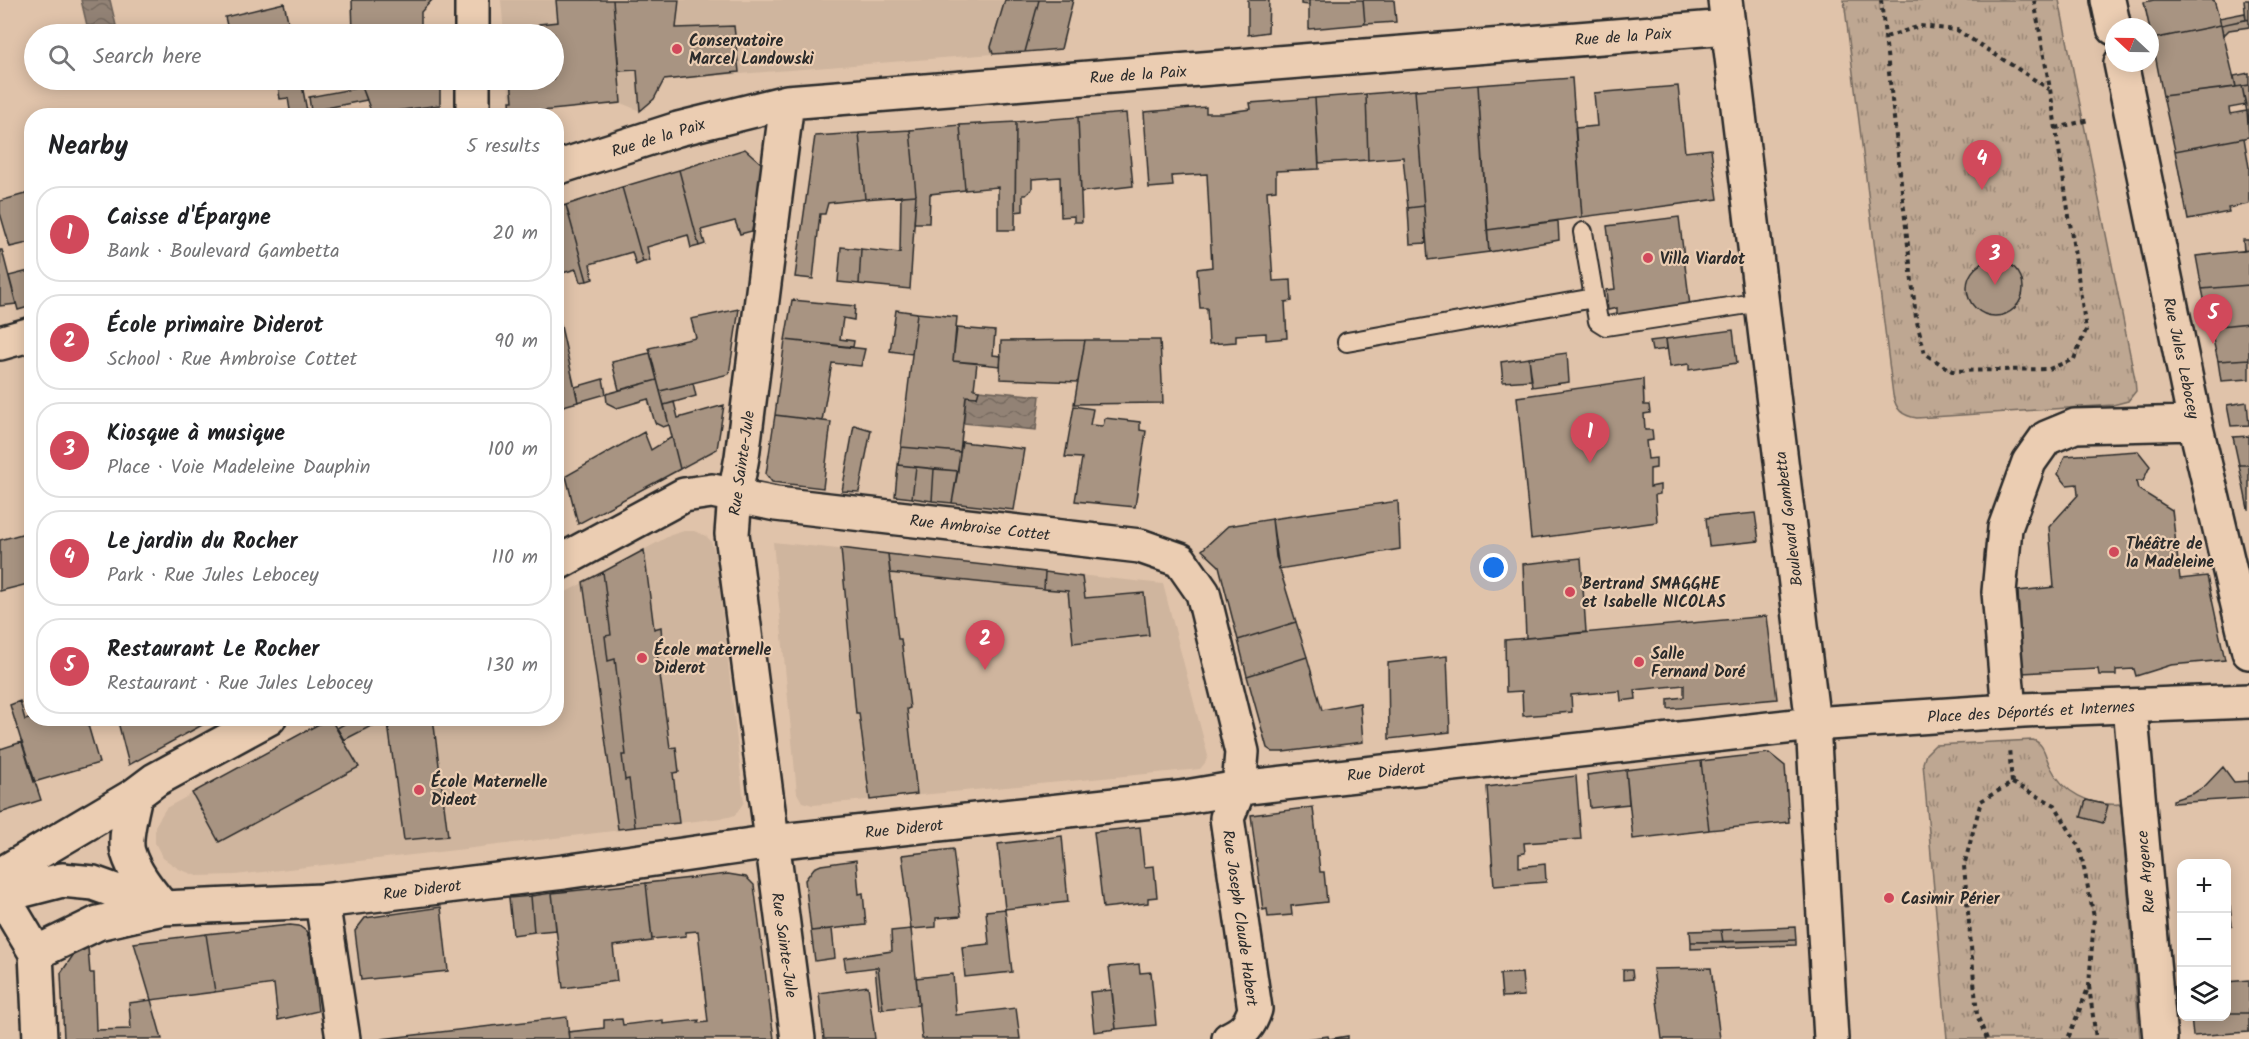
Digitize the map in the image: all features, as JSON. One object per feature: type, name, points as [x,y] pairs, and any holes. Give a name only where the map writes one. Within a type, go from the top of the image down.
[{"type":"street","points":[[472,0],[472,24]]},
{"type":"street","points":[[2108,0],[2112,18]]},
{"type":"street","name":"Rue de la Paix","points":[[564,165],[678,129],[787,102],[1727,14]]},
{"type":"street","name":"Boulevard Gambetta","points":[[1727,14],[1813,724],[1832,1039]]},
{"type":"street","name":"Rue Jules Lebocey","points":[[2123,72],[2195,423],[2249,652]]},
{"type":"street","points":[[473,90],[473,108]]},
{"type":"street","name":"Rue Sainte-Jule","points":[[787,102],[742,457],[735,495],[732,534],[798,1039]]},
{"type":"street","points":[[0,343],[24,336]]},
{"type":"street","points":[[2009,726],[2000,592],[2005,528],[2029,462],[2046,438],[2075,426],[2195,423]]},
{"type":"street","name":"Rue Ambroise Cottet","points":[[564,560],[684,495],[712,491],[776,504],[1140,546],[1180,560],[1203,592],[1242,752],[1239,788]]},
{"type":"street","name":"Place des Déportés et Internes","points":[[1813,724],[2009,726],[2130,706],[2249,701]]},
{"type":"street","name":"Rue Argence","points":[[2130,706],[2160,1039]]},
{"type":"street","name":"Rue Diderot","points":[[0,896],[62,880],[93,883],[163,909],[322,901],[564,872],[772,842],[1180,798],[1239,788],[1813,724]]},
{"type":"street","points":[[0,875],[135,795],[154,780],[254,726]]},
{"type":"street","name":"Rue Joseph Claude Habert","points":[[1229,1039],[1242,1034],[1251,1023],[1255,1010],[1227,818],[1239,788]]},
{"type":"street","points":[[36,953],[98,923],[163,909],[143,884],[127,850],[129,823],[135,795]]},
{"type":"street","points":[[0,896],[36,953],[40,1039]]},
{"type":"street","points":[[322,901],[343,1039]]},
{"type":"lane","points":[[1582,232],[1598,321],[1606,326],[1761,302]]},
{"type":"lane","points":[[1347,342],[1594,298]]},
{"type":"path","points":[[1881,0],[1916,318],[1926,354],[1952,371],[2049,369],[2074,359],[2086,330],[2050,89],[2034,0]]},
{"type":"path","points":[[1886,37],[1920,26],[1957,30],[2050,89]]},
{"type":"path","points":[[2055,128],[2089,120]]},
{"type":"path","points":[[2009,726],[2012,783]]},
{"type":"path","points":[[2012,783],[2055,805],[2080,849],[2094,917],[2090,986],[2096,1039]]},
{"type":"path","points":[[1987,1039],[1977,1016],[1964,866],[1981,801],[2012,783]]},
{"type":"path","points":[[2065,1039],[2069,1036],[2090,986]]},
{"type":"shaded area","points":[[501,0],[1005,0],[991,47],[993,54],[665,80],[654,99],[640,111],[621,103],[564,109],[510,108],[509,90],[564,90],[564,24],[503,24]]},
{"type":"shaded area","name":"École maternelle Diderot","points":[[694,531],[706,536],[711,541],[716,557],[744,802],[735,815],[235,875],[197,876],[179,869],[163,858],[155,843],[155,826],[166,808],[317,726],[564,726],[564,593],[671,535]]},
{"type":"shaded area","points":[[773,542],[1163,584],[1208,756],[1205,763],[1200,769],[813,805],[802,802],[797,793]]},
{"type":"green space","points":[[1844,0],[2059,0],[2135,379],[2136,391],[2128,401],[2113,405],[1917,418],[1907,416],[1898,408],[1893,395]]},
{"type":"green space","points":[[2033,740],[2042,747],[2050,766],[2062,784],[2078,796],[2088,800],[2119,804],[2121,807],[2140,1039],[1947,1039],[1923,763],[1926,754],[1935,745]]},
{"type":"water","points":[[81,0],[110,0],[116,24],[87,24]]},
{"type":"water","points":[[979,390],[1040,396],[1036,430],[964,423],[966,396],[977,396]]},
{"type":"building","points":[[352,0],[432,0],[421,12],[421,24],[353,24]]},
{"type":"building","points":[[556,0],[613,0],[621,103],[564,109],[511,108],[510,101],[513,101],[512,90],[564,90],[564,24],[539,24],[558,22]]},
{"type":"building","name":"Conservatoire Marcel Landowski","points":[[613,0],[679,0],[676,28],[734,26],[739,72],[664,80],[654,99],[640,111],[637,70],[619,71]]},
{"type":"building","points":[[1005,0],[1039,0],[1025,52],[993,54],[991,47]]},
{"type":"building","points":[[1039,0],[1073,0],[1061,49],[1025,52]]},
{"type":"building","points":[[1248,0],[1269,0],[1268,32],[1248,35]]},
{"type":"building","points":[[1301,0],[1309,0],[1309,5],[1301,4]]},
{"type":"building","points":[[1309,0],[1363,0],[1365,24],[1309,29]]},
{"type":"building","points":[[1363,0],[1394,0],[1396,22],[1365,24]]},
{"type":"building","points":[[2214,0],[2221,25],[2159,38],[2159,18],[2147,18],[2144,2]]},
{"type":"building","points":[[2244,0],[2249,0],[2249,19],[2246,20]]},
{"type":"building","points":[[284,3],[289,24],[227,24],[225,17]]},
{"type":"building","points":[[2245,13],[2246,20],[2221,25],[2219,18]]},
{"type":"building","points":[[2249,19],[2249,27],[2229,30],[2223,36],[2221,25]]},
{"type":"building","points":[[2221,25],[2236,87],[2163,96],[2158,72],[2159,38]]},
{"type":"building","points":[[2249,73],[2249,85],[2236,87],[2234,76]]},
{"type":"building","points":[[1572,78],[1582,217],[1487,230],[1478,85]]},
{"type":"building","points":[[1478,85],[1489,252],[1428,260],[1415,90]]},
{"type":"building","points":[[2249,85],[2249,123],[2242,86]]},
{"type":"building","points":[[1678,86],[1685,152],[1711,149],[1718,199],[1582,217],[1575,128],[1597,126],[1594,93]]},
{"type":"building","points":[[2242,86],[2246,105],[2229,108],[2230,114],[2247,111],[2249,137],[2175,151],[2163,96]]},
{"type":"building","points":[[279,90],[303,90],[306,108],[290,108],[288,98],[280,99]]},
{"type":"building","points":[[346,90],[363,90],[367,100],[326,108],[311,108],[309,97]]},
{"type":"building","points":[[363,90],[440,90],[440,105],[417,108],[370,108]]},
{"type":"building","points":[[1415,90],[1424,206],[1408,208],[1403,157],[1368,160],[1366,94]]},
{"type":"building","points":[[1366,94],[1368,160],[1319,163],[1315,98]]},
{"type":"building","points":[[1315,98],[1319,169],[1276,171],[1276,190],[1267,191],[1273,281],[1291,280],[1292,301],[1285,302],[1287,338],[1266,340],[1266,333],[1236,335],[1236,342],[1209,344],[1207,308],[1200,308],[1197,269],[1212,267],[1207,174],[1172,176],[1173,186],[1149,188],[1144,112],[1206,107],[1206,113],[1221,113],[1251,109],[1250,103]]},
{"type":"building","points":[[1126,113],[1133,186],[1081,192],[1078,117]]},
{"type":"building","points":[[1078,117],[1082,222],[1074,222],[1074,216],[1061,217],[1060,177],[1032,179],[1032,189],[1023,195],[1023,211],[1015,212],[1016,122]]},
{"type":"building","points":[[1016,122],[1015,230],[998,230],[998,187],[965,190],[960,125]]},
{"type":"building","points":[[960,125],[965,190],[930,194],[929,223],[914,223],[916,195],[910,130]]},
{"type":"building","points":[[910,130],[916,195],[865,199],[859,133]]},
{"type":"building","points":[[859,133],[865,199],[828,203],[825,214],[820,214],[813,279],[795,277],[815,136]]},
{"type":"building","points":[[2244,138],[2249,167],[2249,204],[2228,208],[2229,212],[2188,220],[2175,151]]},
{"type":"building","points":[[745,149],[762,164],[752,231],[740,234],[735,221],[701,230],[705,244],[699,246],[679,170]]},
{"type":"building","points":[[679,170],[699,246],[691,248],[688,235],[647,247],[650,261],[643,262],[622,187]]},
{"type":"building","points":[[622,187],[643,262],[636,265],[632,252],[590,264],[593,279],[587,281],[566,205]]},
{"type":"building","points":[[24,194],[24,244],[10,247],[0,213],[0,201]]},
{"type":"building","points":[[916,195],[910,289],[859,284],[861,249],[900,253],[901,196]]},
{"type":"building","points":[[566,205],[587,281],[580,282],[576,269],[564,273],[564,206]]},
{"type":"building","points":[[1424,206],[1426,243],[1410,244],[1408,208]]},
{"type":"building","name":"Villa Viardot","points":[[1679,217],[1690,306],[1617,314],[1617,308],[1608,310],[1606,290],[1615,289],[1607,226]]},
{"type":"building","points":[[1558,221],[1559,240],[1489,252],[1487,230]]},
{"type":"building","points":[[2243,240],[2249,240],[2249,250],[2244,251]]},
{"type":"building","points":[[841,247],[861,249],[859,284],[838,282]]},
{"type":"building","points":[[0,250],[2,250],[16,304],[0,306]]},
{"type":"building","points":[[2249,250],[2249,285],[2202,289],[2196,256]]},
{"type":"building","points":[[1995,260],[2006,262],[2015,268],[2021,277],[2023,288],[2021,299],[2015,308],[2006,314],[1995,316],[1984,314],[1975,308],[1969,299],[1967,288],[1969,277],[1975,268],[1984,262]]},
{"type":"building","points":[[24,272],[24,308],[18,310],[9,276]]},
{"type":"building","points":[[2249,285],[2249,323],[2210,327],[2202,289]]},
{"type":"building","points":[[792,300],[855,306],[854,320],[843,318],[840,339],[854,341],[853,347],[785,340]]},
{"type":"building","points":[[739,309],[729,374],[660,391],[649,348],[696,338],[691,319]]},
{"type":"building","points":[[896,310],[917,313],[912,354],[890,351]]},
{"type":"building","points":[[917,313],[957,317],[953,361],[977,363],[974,389],[979,390],[977,397],[966,396],[960,452],[901,447]]},
{"type":"building","points":[[2249,323],[2249,359],[2218,361],[2210,327]]},
{"type":"building","points":[[957,328],[995,331],[993,355],[1001,356],[1000,366],[953,361]]},
{"type":"building","points":[[1733,330],[1737,363],[1689,370],[1689,364],[1670,367],[1666,339]]},
{"type":"building","points":[[1666,339],[1667,349],[1652,351],[1650,341]]},
{"type":"building","points":[[564,340],[578,402],[564,406]]},
{"type":"building","points":[[785,340],[865,349],[861,366],[832,363],[822,421],[775,415]]},
{"type":"building","points":[[1085,340],[1078,382],[1000,379],[1001,341]]},
{"type":"building","points":[[1085,340],[1160,340],[1163,403],[1074,404]]},
{"type":"building","points":[[650,353],[657,380],[619,390],[612,362]]},
{"type":"building","points":[[1567,353],[1569,382],[1532,387],[1529,358]]},
{"type":"building","points":[[1529,358],[1532,380],[1503,382],[1501,362]]},
{"type":"building","points":[[2249,359],[2249,379],[2221,381],[2218,361]]},
{"type":"building","points":[[603,379],[606,394],[578,402],[575,387]]},
{"type":"building","points":[[1643,379],[1644,405],[1649,405],[1650,413],[1644,414],[1645,430],[1652,430],[1653,440],[1646,441],[1648,459],[1656,458],[1656,468],[1650,469],[1650,487],[1660,485],[1660,494],[1655,495],[1657,522],[1531,539],[1517,397]]},
{"type":"building","points":[[657,380],[669,425],[663,427],[655,423],[648,399],[617,408],[607,403],[606,394]]},
{"type":"building","points":[[693,383],[696,396],[664,405],[660,391]]},
{"type":"building","points":[[674,402],[678,418],[724,405],[717,449],[680,469],[664,405]]},
{"type":"building","points":[[2247,402],[2249,425],[2231,426],[2227,405]]},
{"type":"building","points":[[1074,406],[1093,409],[1090,425],[1103,426],[1105,418],[1140,422],[1140,430],[1146,431],[1135,507],[1075,501],[1082,458],[1065,457]]},
{"type":"building","points":[[775,415],[831,422],[823,488],[772,482],[766,474]]},
{"type":"building","points":[[854,425],[871,430],[859,492],[842,491]]},
{"type":"building","points":[[644,432],[651,450],[672,437],[680,469],[578,524],[566,476]]},
{"type":"building","points":[[2249,436],[2249,465],[2239,465],[2233,437]]},
{"type":"building","points":[[962,442],[1024,449],[1014,510],[952,503]]},
{"type":"building","points":[[901,447],[960,452],[958,471],[898,465]]},
{"type":"building","name":"Théâtre de la Madeleine","points":[[2138,451],[2150,466],[2143,481],[2136,481],[2138,489],[2172,510],[2180,579],[2207,576],[2225,660],[2171,665],[2136,676],[2134,669],[2116,670],[2116,675],[2099,675],[2098,669],[2022,673],[2018,591],[2054,587],[2049,527],[2078,495],[2077,484],[2067,485],[2058,474],[2065,456]]},
{"type":"building","points":[[898,465],[916,467],[912,498],[895,496]]},
{"type":"building","points":[[2239,465],[2249,465],[2249,509],[2248,509]]},
{"type":"building","points":[[916,467],[934,469],[932,501],[912,498]]},
{"type":"building","points":[[934,469],[958,471],[952,503],[932,501]]},
{"type":"building","points":[[1398,501],[1400,549],[1279,569],[1272,519]]},
{"type":"building","points":[[1755,513],[1759,541],[1709,546],[1706,518]]},
{"type":"building","points":[[1272,519],[1276,557],[1296,622],[1238,640],[1219,566],[1202,550],[1228,526]]},
{"type":"building","points":[[24,533],[24,585],[0,591],[0,540]]},
{"type":"building","points":[[841,548],[888,554],[898,639],[901,639],[910,708],[907,709],[917,794],[870,800],[859,713],[856,713]]},
{"type":"building","points":[[644,550],[654,629],[661,627],[663,652],[657,653],[670,748],[676,747],[679,772],[673,773],[679,823],[635,827],[629,779],[625,780],[622,755],[626,755],[615,659],[608,661],[605,636],[611,635],[603,572]]},
{"type":"building","points":[[888,554],[1045,572],[1044,589],[890,573]]},
{"type":"building","points":[[1581,558],[1586,632],[1526,638],[1523,564]]},
{"type":"building","name":"École maternelle Diderot","points":[[603,572],[611,635],[605,636],[608,661],[615,659],[626,755],[622,755],[625,780],[629,779],[635,827],[618,829],[583,582]]},
{"type":"building","points":[[1045,572],[1082,577],[1085,598],[1144,593],[1149,635],[1073,643],[1068,591],[1044,589]]},
{"type":"building","name":"Salle Fernand Doré","points":[[1767,616],[1777,699],[1668,709],[1668,699],[1684,697],[1684,685],[1635,690],[1636,699],[1621,701],[1620,691],[1571,695],[1572,712],[1523,716],[1522,691],[1506,692],[1505,640]]},
{"type":"building","points":[[1296,622],[1307,657],[1247,676],[1238,640]]},
{"type":"building","points":[[1447,656],[1450,732],[1389,739],[1388,663]]},
{"type":"building","points":[[1307,657],[1322,710],[1360,703],[1363,742],[1283,752],[1273,752],[1267,748],[1247,676]]},
{"type":"building","points":[[20,701],[24,726],[88,726],[99,763],[34,782],[10,705]]},
{"type":"building","points":[[119,726],[200,726],[129,765]]},
{"type":"building","points":[[315,726],[335,726],[359,767],[219,842],[192,793]]},
{"type":"building","points":[[341,726],[371,726],[344,740],[337,728]]},
{"type":"building","name":"École Maternelle Dideot","points":[[388,726],[434,726],[448,836],[404,840]]},
{"type":"building","points":[[22,742],[41,800],[0,813],[0,749]]},
{"type":"building","points":[[1769,753],[1785,766],[1789,822],[1709,830],[1701,761]]},
{"type":"building","points":[[1701,761],[1709,830],[1633,839],[1626,770]]},
{"type":"building","points":[[2223,767],[2234,782],[2249,781],[2249,798],[2173,803],[2173,800],[2194,793],[2205,786]]},
{"type":"building","points":[[1626,770],[1629,804],[1590,808],[1587,775]]},
{"type":"building","points":[[1576,776],[1581,839],[1524,843],[1525,853],[1519,854],[1519,867],[1545,864],[1546,882],[1494,886],[1487,787]]},
{"type":"building","points":[[2086,800],[2108,805],[2103,823],[2081,817]]},
{"type":"building","points":[[1313,807],[1320,872],[1324,872],[1327,902],[1291,906],[1292,915],[1268,917],[1267,909],[1263,910],[1251,815]]},
{"type":"building","points":[[1140,827],[1144,867],[1154,866],[1157,897],[1148,898],[1148,903],[1103,908],[1094,832]]},
{"type":"building","points":[[1062,836],[1068,902],[1005,909],[998,844]]},
{"type":"building","points":[[953,849],[961,916],[936,918],[936,927],[911,929],[902,855]]},
{"type":"building","points":[[856,860],[859,894],[863,893],[866,925],[811,931],[805,880],[814,868],[821,865]]},
{"type":"building","points":[[728,874],[746,877],[754,885],[774,1039],[569,1039],[568,1032],[604,1028],[604,1020],[622,1019],[623,1025],[663,1020],[663,1024],[699,1020],[698,1023],[708,1022],[698,931],[686,932],[686,936],[652,939],[646,883]]},
{"type":"building","points":[[646,883],[652,941],[613,946],[617,981],[563,988],[552,893]]},
{"type":"building","points":[[552,893],[556,930],[534,932],[531,896]]},
{"type":"building","points":[[531,896],[534,932],[513,935],[509,898]]},
{"type":"building","points":[[441,907],[448,971],[361,980],[355,931],[365,918]]},
{"type":"building","points":[[1005,909],[1012,972],[965,977],[962,947],[989,944],[986,911]]},
{"type":"building","points":[[299,926],[306,931],[310,942],[318,1011],[278,1020],[274,984],[215,992],[206,934]]},
{"type":"building","points":[[1795,927],[1796,940],[1723,942],[1721,930]]},
{"type":"building","points":[[832,929],[835,958],[815,961],[811,931]]},
{"type":"building","points":[[911,929],[919,1005],[883,1009],[878,967],[846,971],[844,958],[892,951],[891,931]]},
{"type":"building","points":[[1721,930],[1723,942],[1691,942],[1690,931]]},
{"type":"building","points":[[206,934],[215,992],[151,1000],[134,943]]},
{"type":"building","points":[[1796,940],[1796,945],[1691,949],[1691,942]]},
{"type":"building","points":[[78,948],[88,948],[90,973],[94,973],[96,1030],[131,1029],[129,1003],[151,1000],[162,1039],[64,1039],[61,973]]},
{"type":"building","points":[[1139,964],[1140,973],[1151,972],[1156,1025],[1116,1029],[1109,967]]},
{"type":"building","points":[[875,967],[878,967],[883,1009],[879,1009]]},
{"type":"building","points":[[1711,968],[1720,1039],[1662,1039],[1653,969]]},
{"type":"building","points":[[1623,970],[1632,970],[1633,979],[1623,980]]},
{"type":"building","points":[[1522,973],[1524,996],[1502,997],[1500,974]]},
{"type":"building","points":[[953,974],[956,1015],[1016,1008],[1020,1039],[922,1039],[916,978]]},
{"type":"building","points":[[2249,980],[2249,1013],[2231,1013],[2231,982]]},
{"type":"building","points":[[868,986],[875,1039],[824,1039],[819,993]]},
{"type":"building","points":[[1112,990],[1116,1029],[1094,1032],[1090,992]]},
{"type":"building","points":[[2231,1013],[2249,1013],[2249,1032],[2193,1036],[2192,1021],[2231,1021]]},
{"type":"building","points":[[567,1017],[569,1039],[381,1039]]},
{"type":"building","points":[[1328,1036],[1329,1039],[1305,1039]]},
{"type":"building","points":[[1348,1036],[1348,1039],[1329,1039]]},
{"type":"place","name":"Conservatoire Marcel Landowski","points":[[677,49]]},
{"type":"place","name":"Le jardin du Rocher","points":[[1982,190]]},
{"type":"place","name":"Villa Viardot","points":[[1648,258]]},
{"type":"place","name":"Kiosque à musique","points":[[1995,285]]},
{"type":"place","name":"Restaurant Le Rocher","points":[[2213,344]]},
{"type":"place","name":"Caisse d'Épargne","points":[[1590,463]]},
{"type":"place","name":"Théâtre de la Madeleine","points":[[2114,552]]},
{"type":"place","name":"Bertrand SMAGGHE et Isabelle NICOLAS","points":[[1570,592]]},
{"type":"place","name":"École maternelle Diderot","points":[[642,658]]},
{"type":"place","name":"Salle Fernand Doré","points":[[1639,662]]},
{"type":"place","name":"École primaire Diderot","points":[[985,670]]},
{"type":"place","name":"École Maternelle Dideot","points":[[419,790]]},
{"type":"place","name":"Casimir Périer","points":[[1889,898]]}]
